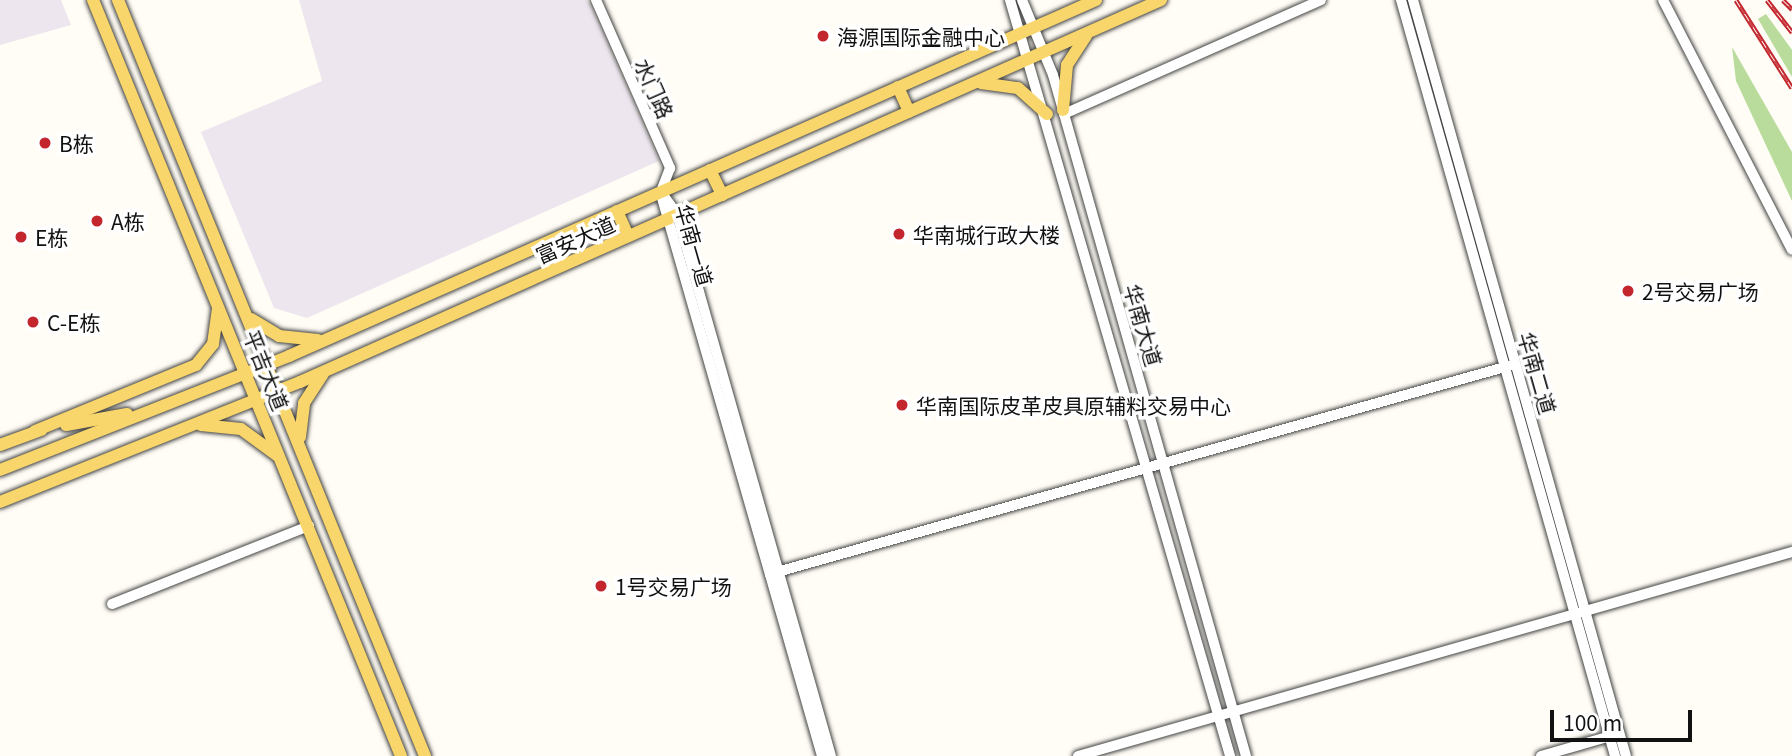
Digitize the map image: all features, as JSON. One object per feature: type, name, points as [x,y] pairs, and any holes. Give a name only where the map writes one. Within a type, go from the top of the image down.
[{"type":"main road","name":"平吉大道","points":[[93,0],[248,372],[401,756]]},
{"type":"main road","name":"平吉大道","points":[[118,0],[269,364],[425,756]]},
{"type":"main road","name":"富安大道","points":[[0,470],[332,337],[1096,0]]},
{"type":"main road","name":"富安大道","points":[[0,502],[330,369],[1096,29],[1137,5],[1161,0]]},
{"type":"main road","points":[[1063,112],[1072,54],[1096,29]]},
{"type":"main road","points":[[967,86],[994,82],[1018,88],[1047,114]]},
{"type":"main road","points":[[898,87],[909,112]]},
{"type":"main road","points":[[710,170],[722,195]]},
{"type":"main road","points":[[617,211],[628,236]]},
{"type":"main road","points":[[0,445],[197,365],[218,331],[215,293]]},
{"type":"main road","points":[[249,316],[261,328],[289,338],[332,337]]},
{"type":"main road","points":[[301,445],[304,403],[330,369]]},
{"type":"main road","points":[[35,431],[155,409]]},
{"type":"main road","points":[[187,428],[241,429],[272,448],[286,468]]},
{"type":"street","name":"水门路","points":[[596,0],[670,168],[660,192]]},
{"type":"street","points":[[1010,0],[1029,30]]},
{"type":"street","points":[[1022,0],[1029,30]]},
{"type":"street","points":[[1063,112],[1321,0]]},
{"type":"street","name":"华南二道","points":[[1401,0],[1510,365],[1615,735],[1626,756]]},
{"type":"street","name":"华南二道","points":[[1413,0],[1510,365]]},
{"type":"street","points":[[1662,0],[1792,250]]},
{"type":"street","name":"华南大道","points":[[1029,30],[1044,52],[1063,112],[1246,756]]},
{"type":"street","name":"华南大道","points":[[1029,30],[1031,58],[1230,756]]},
{"type":"street","name":"华南一道","points":[[660,192],[672,217],[774,573],[822,756]]},
{"type":"street","points":[[774,573],[1510,365]]},
{"type":"street","points":[[112,604],[309,526]]},
{"type":"street","points":[[1078,756],[1792,552]]},
{"type":"street","name":"华南一道","points":[[774,573],[831,756]]},
{"type":"street","points":[[1541,756],[1615,735]]},
{"type":"street","name":"华南二道","points":[[1615,735],[1615,756]]},
{"type":"shaded area","points":[[0,0],[61,0],[71,25],[0,45]]},
{"type":"shaded area","points":[[299,0],[588,0],[659,161],[307,318],[274,308],[201,132],[322,81]]},
{"type":"green space","points":[[1766,14],[1792,50],[1792,77],[1758,19]]},
{"type":"green space","points":[[1732,47],[1792,152],[1792,201],[1736,81]]},
{"type":"railway","points":[[1736,0],[1792,88]]},
{"type":"railway","points":[[1767,0],[1792,32]]},
{"type":"railway","points":[[1783,0],[1792,9]]},
{"type":"place","name":"海源国际金融中心","points":[[823,36]]},
{"type":"place","name":"B栋","points":[[45,143]]},
{"type":"place","name":"A栋","points":[[97,221]]},
{"type":"place","name":"华南城行政大楼","points":[[899,234]]},
{"type":"place","name":"E栋","points":[[21,237]]},
{"type":"place","name":"2号交易广场","points":[[1628,291]]},
{"type":"place","name":"C-E栋","points":[[33,322]]},
{"type":"place","name":"华南国际皮革皮具原辅料交易中心","points":[[902,405]]},
{"type":"place","name":"1号交易广场","points":[[601,586]]}]
